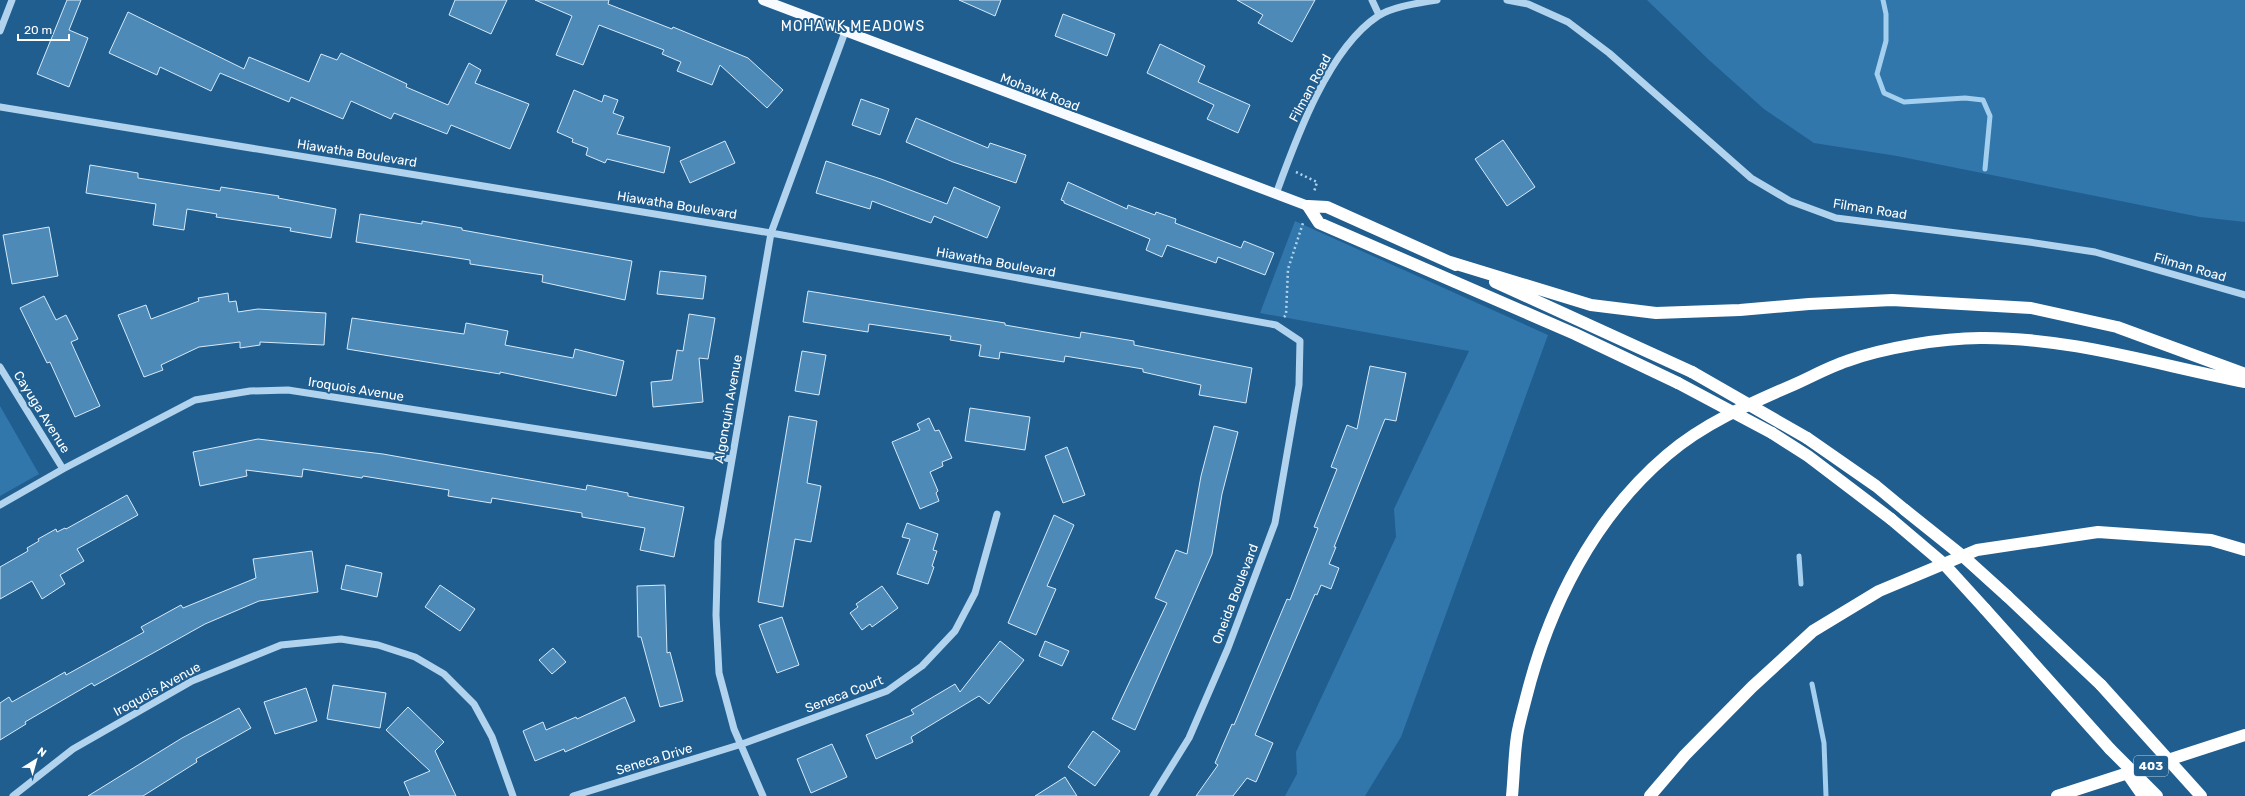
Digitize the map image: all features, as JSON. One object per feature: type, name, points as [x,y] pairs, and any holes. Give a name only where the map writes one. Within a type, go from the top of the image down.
[{"type":"highway","points":[[1308,206],[1327,207],[1692,372],[1807,438],[1876,486],[1965,558],[2007,596],[2101,685],[2201,796]]},
{"type":"highway","points":[[1308,206],[1319,223],[1575,334],[1678,383],[1772,433],[1850,486],[1944,564],[2065,701],[2157,796]]},
{"type":"highway","points":[[1450,262],[1591,305],[1656,313],[1740,310],[1809,304],[1892,300],[2031,308],[2117,327],[2245,374]]},
{"type":"highway","points":[[1512,796],[1517,735],[1534,668],[1552,617],[1571,577],[1626,494],[1667,455],[1703,429],[1785,388],[1848,361],[1915,345],[1977,338],[2037,340],[2116,354],[2245,382]]},
{"type":"highway","points":[[1650,796],[1685,755],[1752,686],[1813,630],[1879,591],[1977,550],[2098,532],[2211,540],[2245,550]]},
{"type":"highway","name":"403","points":[[2057,796],[2245,735]]},
{"type":"highway","points":[[2110,749],[2143,796]]},
{"type":"main road","name":"Mohawk Road","points":[[763,0],[1308,206]]},
{"type":"street","points":[[0,31],[12,0]]},
{"type":"street","points":[[1372,0],[1379,15]]},
{"type":"street","name":"Filman Road","points":[[1276,194],[1301,128],[1326,78],[1350,42],[1379,15],[1408,5],[1437,0]]},
{"type":"street","name":"Filman Road","points":[[1507,0],[1528,4],[1568,22],[1609,53],[1751,178],[1790,201],[1836,218],[2095,252],[2245,295]]},
{"type":"street","name":"Algonquin Avenue","points":[[763,796],[742,744],[734,729],[719,673],[716,615],[718,541],[771,232],[845,32]]},
{"type":"street","name":"Hiawatha Boulevard","points":[[0,107],[771,232],[1276,326],[1300,341],[1298,386]]},
{"type":"street","name":"Cayuga Avenue","points":[[0,367],[63,469]]},
{"type":"street","name":"Oneida Boulevard","points":[[1153,796],[1189,738],[1228,648],[1275,523],[1298,386]]},
{"type":"street","name":"Iroquois Avenue","points":[[0,505],[63,469],[195,400],[250,390],[288,390],[731,459]]},
{"type":"street","name":"Seneca Court","points":[[742,744],[887,692],[922,666],[955,631],[975,593],[997,514]]},
{"type":"street","name":"Iroquois Avenue","points":[[13,796],[73,750],[192,681],[281,645],[341,639],[378,645],[408,654],[444,674],[474,704],[492,738],[513,796]]},
{"type":"street","name":"Seneca Drive","points":[[573,796],[742,744]]},
{"type":"path","points":[[1276,326],[1286,315],[1288,270],[1317,182],[1286,167]]},
{"type":"shaded area","points":[[1647,0],[2245,0],[2245,222],[2200,217],[1897,156],[1814,143],[1764,109],[1709,60]]},
{"type":"shaded area","points":[[1295,221],[1548,335],[1401,737],[1365,796],[1285,796],[1297,774],[1296,752],[1396,537],[1394,509],[1469,351],[1260,313]]},
{"type":"shaded area","points":[[0,406],[39,474],[0,496]]},
{"type":"building","points":[[67,0],[81,0],[69,30],[88,38],[69,87],[37,74]]},
{"type":"building","points":[[455,0],[507,0],[491,34],[449,15]]},
{"type":"building","points":[[535,0],[609,0],[608,4],[672,29],[673,27],[748,58],[783,90],[767,108],[720,65],[712,85],[677,71],[681,62],[662,54],[664,50],[599,25],[583,65],[556,55],[572,16]]},
{"type":"building","points":[[959,0],[1001,0],[995,16]]},
{"type":"building","points":[[1237,0],[1315,0],[1292,42],[1258,23],[1263,15]]},
{"type":"building","points":[[128,12],[244,69],[249,57],[309,82],[321,54],[337,60],[341,53],[407,84],[406,87],[448,105],[469,63],[481,70],[475,83],[529,104],[510,149],[451,125],[447,134],[394,113],[391,119],[351,101],[343,119],[291,97],[289,102],[220,73],[211,91],[160,67],[157,75],[109,53]]},
{"type":"building","points":[[1063,14],[1115,34],[1107,56],[1055,36]]},
{"type":"building","points":[[1160,44],[1205,66],[1198,82],[1250,105],[1238,133],[1207,119],[1214,105],[1147,73]]},
{"type":"building","points":[[574,90],[602,102],[604,95],[618,100],[613,113],[624,117],[617,134],[670,147],[664,173],[607,159],[605,163],[586,155],[588,148],[572,142],[573,139],[557,132]]},
{"type":"building","points":[[861,99],[889,109],[880,135],[852,125]]},
{"type":"building","points":[[916,118],[988,148],[990,143],[1026,155],[1016,183],[953,162],[906,142]]},
{"type":"building","points":[[1503,140],[1535,187],[1507,206],[1475,159]]},
{"type":"building","points":[[725,141],[735,163],[690,183],[680,161]]},
{"type":"building","points":[[826,161],[881,179],[947,204],[954,187],[1000,207],[987,238],[934,216],[931,223],[872,201],[870,209],[816,193]]},
{"type":"building","points":[[90,165],[138,173],[138,178],[220,191],[221,187],[279,196],[278,198],[336,209],[331,238],[290,231],[291,228],[216,217],[217,214],[187,209],[184,230],[153,225],[156,204],[86,193]]},
{"type":"building","points":[[1068,182],[1127,209],[1128,205],[1155,215],[1156,212],[1176,219],[1175,223],[1241,248],[1244,241],[1274,253],[1265,275],[1218,257],[1216,263],[1167,245],[1162,257],[1146,250],[1150,239],[1064,203],[1064,201],[1061,200]]},
{"type":"building","points":[[360,214],[422,224],[422,221],[462,228],[462,230],[632,261],[625,300],[542,282],[543,275],[470,264],[470,260],[356,242]]},
{"type":"building","points":[[49,227],[58,276],[12,284],[3,235]]},
{"type":"building","points":[[660,271],[706,276],[703,299],[657,294]]},
{"type":"building","points":[[808,291],[1005,323],[1005,325],[1080,338],[1081,332],[1134,341],[1134,345],[1252,368],[1246,403],[1199,395],[1201,385],[1143,372],[1143,369],[1065,356],[1064,362],[1000,352],[999,359],[979,356],[981,345],[950,340],[951,336],[869,324],[868,332],[803,322]]},
{"type":"building","points":[[228,293],[229,302],[236,301],[238,312],[258,309],[326,313],[324,345],[260,342],[260,345],[240,348],[240,342],[199,347],[161,365],[163,370],[144,377],[118,315],[146,305],[151,319],[199,301],[198,298]]},
{"type":"building","points":[[44,296],[56,320],[66,315],[78,339],[71,342],[100,406],[75,417],[50,362],[47,363],[20,308]]},
{"type":"building","points":[[689,314],[715,318],[708,359],[699,358],[703,402],[653,407],[651,382],[672,380],[677,350],[683,351]]},
{"type":"building","points":[[352,318],[464,334],[466,323],[508,331],[505,345],[573,358],[575,349],[624,361],[616,396],[500,372],[500,374],[347,349]]},
{"type":"building","points":[[802,351],[826,355],[819,395],[795,391]]},
{"type":"building","points":[[1370,366],[1406,373],[1396,421],[1385,419],[1334,547],[1336,547],[1329,564],[1339,568],[1331,589],[1321,585],[1317,595],[1315,594],[1255,735],[1273,743],[1256,782],[1247,778],[1233,796],[1196,796],[1218,765],[1215,763],[1232,724],[1234,725],[1287,599],[1290,600],[1318,528],[1314,527],[1337,469],[1331,467],[1347,425],[1357,429]]},
{"type":"building","points":[[970,408],[1030,417],[1025,450],[965,441]]},
{"type":"building","points":[[789,416],[817,421],[807,483],[821,486],[811,542],[795,539],[783,607],[758,602]]},
{"type":"building","points":[[929,418],[935,431],[939,430],[952,458],[942,462],[943,466],[930,472],[938,491],[936,493],[939,501],[920,509],[892,442],[920,430],[917,424]]},
{"type":"building","points":[[1214,426],[1238,432],[1222,494],[1212,554],[1135,730],[1112,719],[1167,603],[1155,598],[1176,550],[1187,554],[1201,476]]},
{"type":"building","points":[[258,439],[383,454],[586,490],[587,485],[628,493],[628,496],[684,507],[674,557],[640,550],[645,528],[582,517],[582,513],[492,498],[491,503],[448,496],[449,490],[363,476],[362,478],[303,469],[302,477],[246,470],[247,476],[200,486],[193,452]]},
{"type":"building","points":[[1067,447],[1085,495],[1063,503],[1045,456]]},
{"type":"building","points":[[127,495],[138,515],[77,549],[84,561],[60,575],[65,584],[42,599],[32,581],[0,599],[0,567],[28,551],[27,548],[39,541],[38,539],[56,529],[57,532],[65,528],[66,529]]},
{"type":"building","points":[[1054,515],[1074,525],[1047,586],[1056,589],[1036,635],[1008,623]]},
{"type":"building","points":[[907,523],[938,534],[933,550],[937,551],[932,566],[934,567],[928,584],[897,574],[910,539],[902,537]]},
{"type":"building","points":[[312,551],[318,592],[259,601],[205,624],[94,686],[92,683],[25,722],[26,724],[0,740],[0,703],[9,697],[12,702],[65,672],[66,675],[144,632],[141,627],[181,605],[183,608],[256,578],[253,559]]},
{"type":"building","points":[[346,565],[382,573],[377,597],[341,589]]},
{"type":"building","points":[[440,585],[475,609],[460,631],[425,607]]},
{"type":"building","points":[[665,585],[667,653],[670,652],[683,701],[660,707],[641,637],[638,637],[637,586]]},
{"type":"building","points":[[882,586],[898,608],[872,627],[870,624],[862,630],[850,613],[858,607],[856,604]]},
{"type":"building","points":[[782,617],[799,665],[777,673],[759,625]]},
{"type":"building","points":[[1000,641],[1024,660],[989,704],[979,696],[911,737],[913,742],[876,759],[866,735],[914,714],[911,710],[955,684],[960,692]]},
{"type":"building","points":[[1045,641],[1069,651],[1062,666],[1039,656]]},
{"type":"building","points":[[553,648],[566,662],[552,674],[539,660]]},
{"type":"building","points":[[333,685],[386,693],[380,728],[327,719]]},
{"type":"building","points":[[306,688],[317,721],[275,734],[264,702]]},
{"type":"building","points":[[625,697],[635,721],[565,752],[564,749],[535,761],[523,731],[543,722],[546,730],[576,717],[577,719]]},
{"type":"building","points":[[408,707],[444,742],[435,751],[456,796],[410,796],[404,782],[430,771],[386,730]]},
{"type":"building","points":[[239,708],[251,728],[196,759],[197,762],[143,796],[88,796],[182,738]]},
{"type":"building","points":[[1093,731],[1120,751],[1095,786],[1068,767]]},
{"type":"building","points":[[832,744],[847,777],[811,793],[797,759]]},
{"type":"building","points":[[1065,777],[1077,796],[1035,796]]},
{"type":"waterway","points":[[1883,0],[1886,14],[1886,41],[1877,74],[1884,93],[1904,102],[1965,98],[1983,100],[1990,116],[1985,169]]},
{"type":"waterway","points":[[1799,556],[1801,584]]},
{"type":"waterway","points":[[1812,684],[1824,743],[1826,796]]},
{"type":"district","name":"MOHAWK MEADOWS","points":[[853,26]]}]
